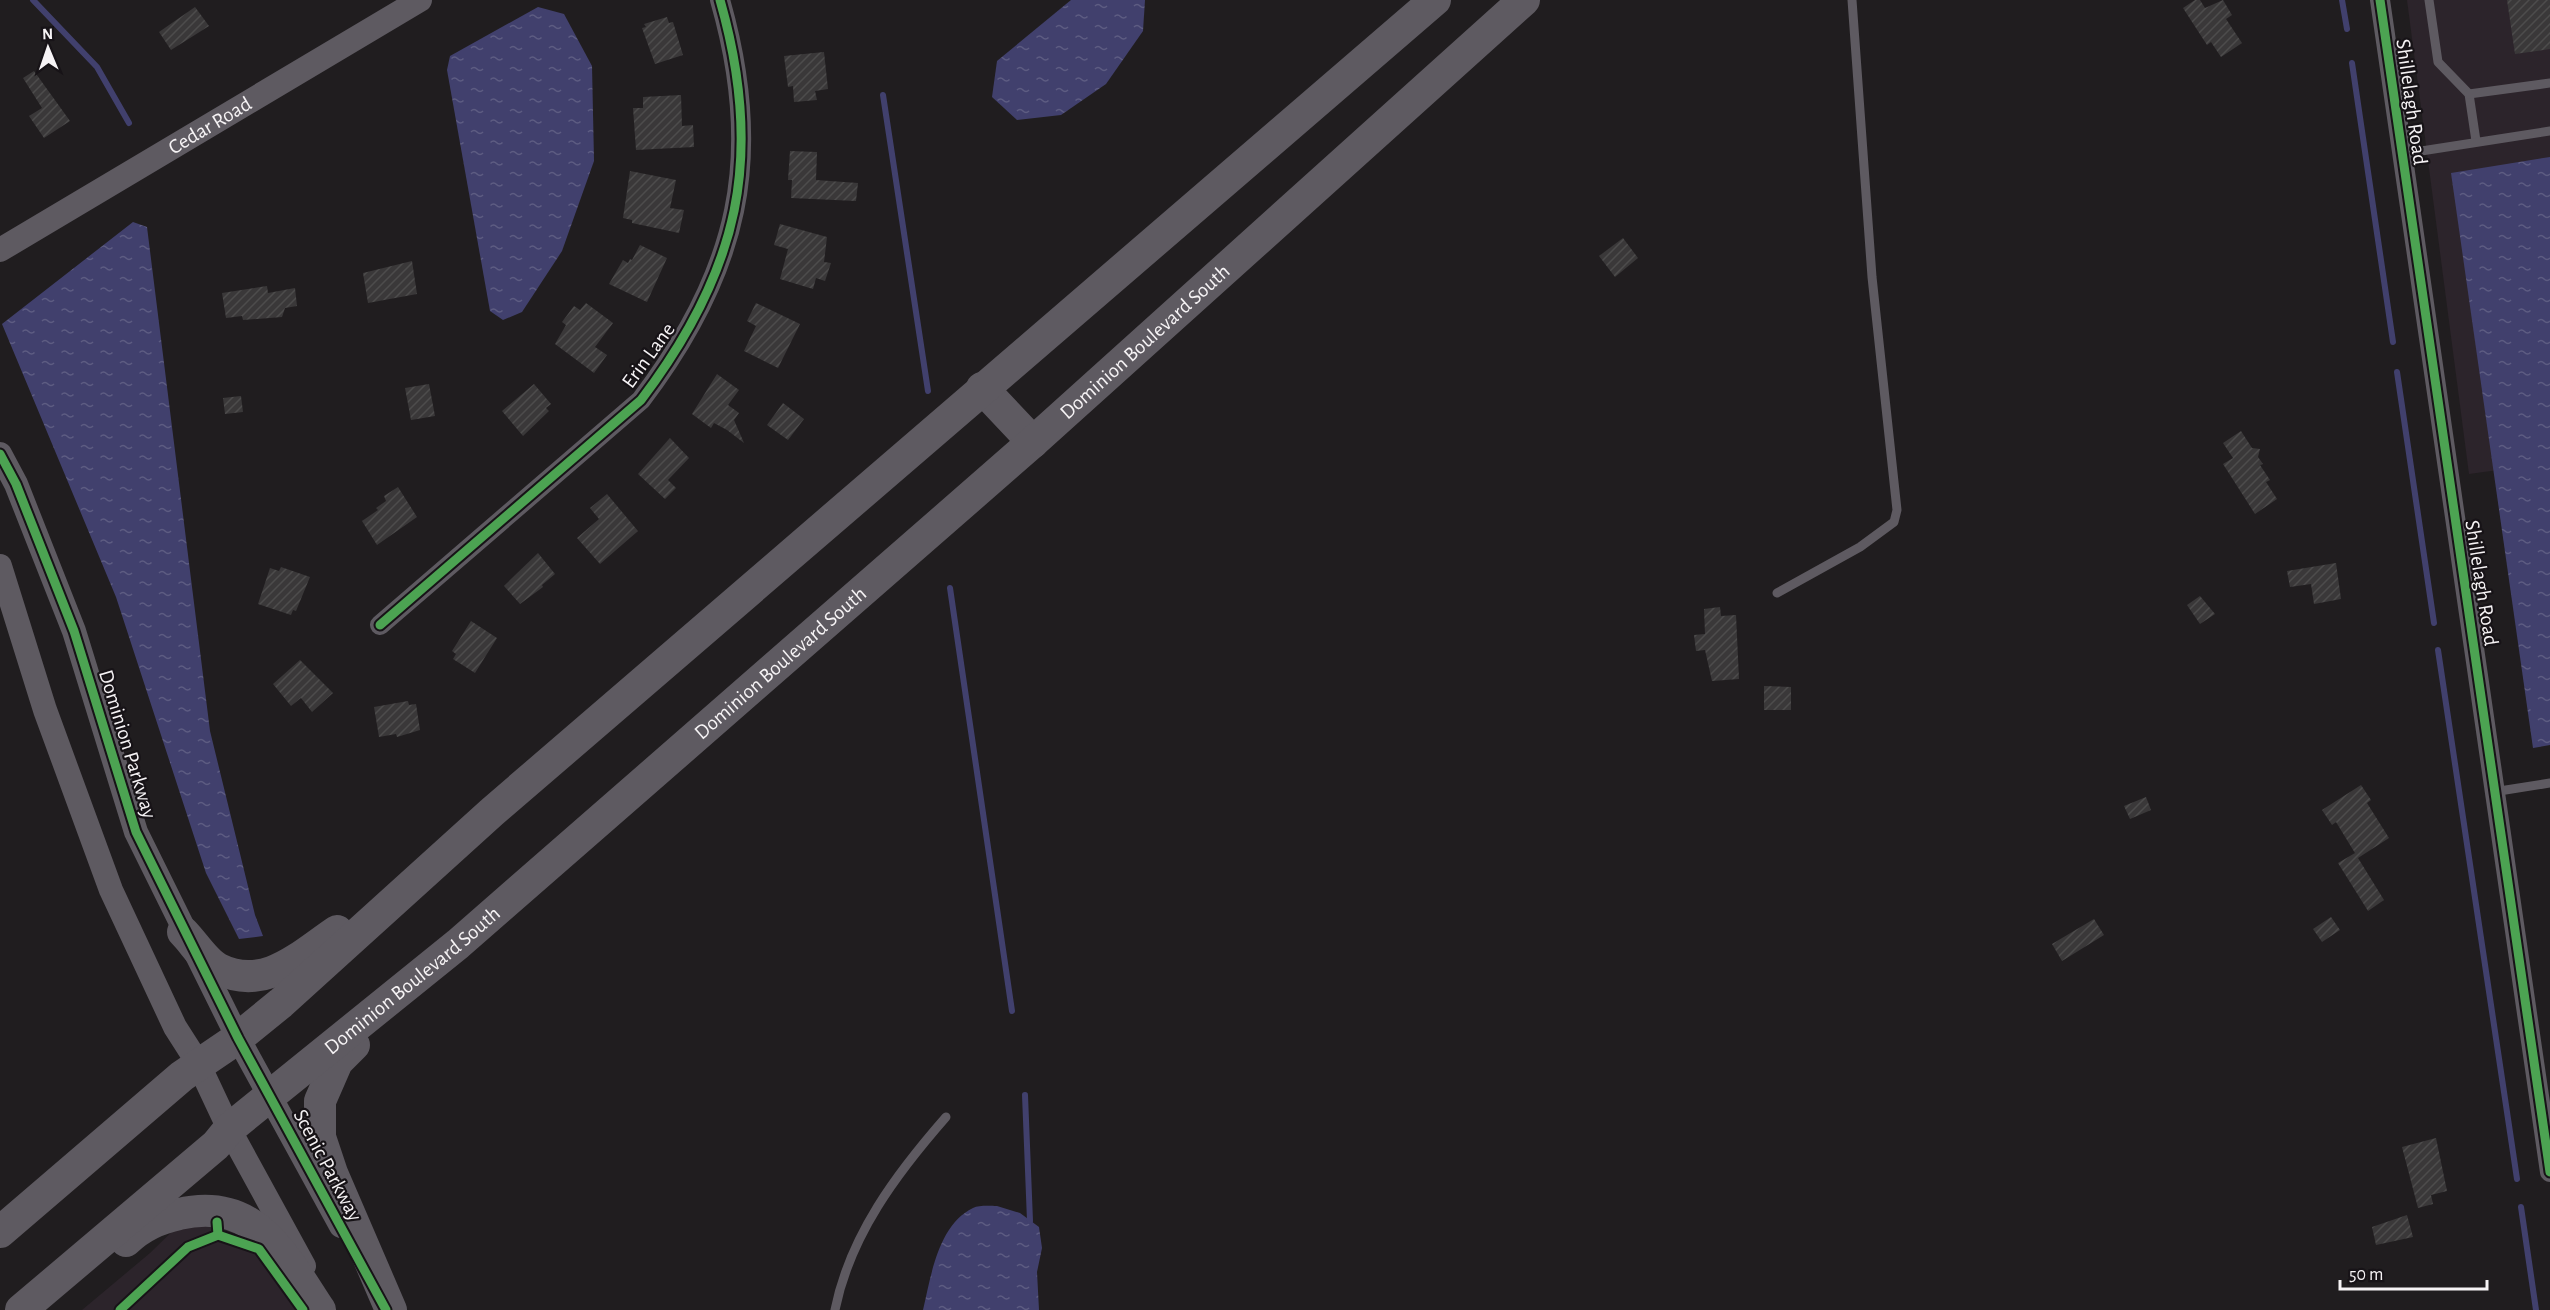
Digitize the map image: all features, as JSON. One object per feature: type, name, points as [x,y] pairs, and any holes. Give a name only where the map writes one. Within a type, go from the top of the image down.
[{"type":"highway","points":[[0,1232],[198,1063],[238,1038],[492,812],[1435,0]]},
{"type":"highway","name":"Dominion Boulevard South","points":[[21,1310],[216,1144],[229,1130],[422,974],[1033,442],[1524,0]]},
{"type":"highway","points":[[982,388],[1033,442]]},
{"type":"highway","points":[[183,932],[217,969],[244,978],[274,974],[432,867]]},
{"type":"highway","points":[[391,1310],[332,1173],[320,1137],[320,1101],[337,1062],[422,974]]},
{"type":"highway","points":[[36,1310],[65,1297],[133,1234],[165,1218],[196,1210],[225,1212],[247,1220],[269,1236],[320,1310]]},
{"type":"street","name":"Cedar Road","points":[[0,250],[420,0]]},
{"type":"street","name":"Erin Lane","points":[[380,625],[640,399],[674,356],[701,309],[722,259],[735,206],[742,152],[741,97],[733,44],[720,0]]},
{"type":"street","name":"Shillelagh Road","points":[[2380,0],[2493,792],[2550,1172]]},
{"type":"street","name":"Dominion Parkway","points":[[0,454],[16,484],[74,631],[136,832],[183,932],[238,1038]]},
{"type":"street","points":[[0,566],[45,710],[111,890],[175,1027],[198,1063],[229,1130],[328,1310]]},
{"type":"street","name":"Scenic Parkway","points":[[238,1038],[386,1310]]},
{"type":"lane","points":[[1777,593],[1860,547],[1894,522],[1897,510],[1872,277],[1852,0]]},
{"type":"lane","points":[[2429,0],[2438,62],[2469,94],[2476,141]]},
{"type":"lane","points":[[2469,94],[2550,83]]},
{"type":"lane","points":[[2402,154],[2550,131]]},
{"type":"lane","points":[[2493,792],[2550,783]]},
{"type":"lane","points":[[835,1310],[856,1249],[876,1206],[914,1155],[946,1118]]},
{"type":"shaded area","points":[[2407,0],[2550,0],[2550,463],[2469,474]]},
{"type":"shaded area","points":[[187,1217],[241,1225],[282,1270],[300,1310],[82,1310],[150,1253]]},
{"type":"water","points":[[1071,0],[1145,0],[1143,31],[1106,84],[1061,115],[1017,120],[992,97],[997,61]]},
{"type":"water","points":[[538,7],[564,14],[592,66],[594,161],[562,251],[522,312],[503,320],[490,311],[447,70],[450,56]]},
{"type":"water","points":[[2550,157],[2550,745],[2533,748],[2451,173]]},
{"type":"water","points":[[133,222],[147,227],[210,731],[255,915],[263,936],[239,939],[206,873],[116,597],[2,324]]},
{"type":"water","points":[[997,1206],[1020,1213],[1039,1227],[1042,1248],[1037,1272],[1039,1310],[923,1310],[933,1267],[952,1226],[973,1208]]},
{"type":"building","points":[[2195,0],[2200,0],[2205,8],[2223,0],[2232,15],[2226,19],[2242,43],[2221,57],[2211,42],[2207,45],[2183,8]]},
{"type":"building","points":[[2507,0],[2550,0],[2550,49],[2515,54]]},
{"type":"building","points":[[195,7],[209,26],[171,50],[159,32]]},
{"type":"building","points":[[667,17],[669,23],[673,22],[683,55],[655,64],[642,28],[646,27],[644,24]]},
{"type":"building","points":[[824,52],[828,89],[815,91],[817,100],[794,102],[793,86],[788,87],[784,56]]},
{"type":"building","points":[[34,71],[70,121],[44,138],[29,116],[42,108],[23,78]]},
{"type":"building","points":[[681,95],[682,126],[693,125],[694,147],[636,150],[633,108],[643,108],[643,97]]},
{"type":"building","points":[[790,151],[817,152],[816,180],[858,183],[856,201],[791,198],[792,180],[788,180]]},
{"type":"building","points":[[630,171],[676,180],[670,208],[684,210],[679,233],[632,223],[632,220],[623,218]]},
{"type":"building","points":[[780,224],[827,237],[824,262],[831,263],[825,281],[816,278],[813,289],[780,279],[788,249],[774,245]]},
{"type":"building","points":[[1623,238],[1638,258],[1615,277],[1599,256]]},
{"type":"building","points":[[640,245],[667,258],[647,302],[609,284],[623,260],[628,263],[630,259],[632,260]]},
{"type":"building","points":[[412,261],[417,294],[368,303],[363,273]]},
{"type":"building","points":[[267,286],[268,293],[295,288],[297,306],[285,308],[282,317],[243,320],[242,316],[226,318],[222,293]]},
{"type":"building","points":[[586,303],[613,323],[595,347],[607,355],[594,373],[555,344],[566,325],[562,322],[574,306],[580,310]]},
{"type":"building","points":[[756,303],[800,324],[778,368],[744,351],[756,326],[747,321]]},
{"type":"building","points":[[717,374],[739,390],[728,405],[739,413],[734,420],[744,443],[727,430],[714,423],[711,428],[692,414]]},
{"type":"building","points":[[429,384],[435,416],[411,420],[405,388]]},
{"type":"building","points":[[534,384],[551,404],[546,408],[549,411],[523,436],[502,411]]},
{"type":"building","points":[[241,396],[243,412],[225,414],[223,398]]},
{"type":"building","points":[[783,403],[804,419],[788,440],[767,425]]},
{"type":"building","points":[[2241,431],[2252,448],[2260,449],[2258,457],[2263,464],[2260,465],[2270,480],[2266,482],[2277,499],[2255,514],[2223,464],[2233,458],[2223,443]]},
{"type":"building","points":[[670,438],[689,458],[668,480],[676,488],[665,499],[638,474]]},
{"type":"building","points":[[398,487],[417,517],[377,545],[362,521],[386,501],[384,496]]},
{"type":"building","points":[[607,494],[638,531],[600,564],[577,538],[599,519],[590,508]]},
{"type":"building","points":[[538,553],[555,574],[542,585],[543,587],[520,604],[504,586]]},
{"type":"building","points":[[2336,563],[2341,599],[2314,604],[2311,584],[2290,587],[2287,571]]},
{"type":"building","points":[[281,567],[310,577],[296,611],[293,610],[291,615],[258,604],[270,568],[279,571]]},
{"type":"building","points":[[2200,596],[2215,614],[2200,624],[2187,605]]},
{"type":"building","points":[[1720,607],[1721,616],[1736,615],[1739,679],[1712,681],[1705,650],[1696,651],[1694,635],[1705,634],[1704,609]]},
{"type":"building","points":[[471,621],[497,638],[475,673],[453,659],[456,654],[452,651]]},
{"type":"building","points":[[300,660],[333,693],[312,712],[301,698],[291,706],[273,684]]},
{"type":"building","points":[[1764,686],[1791,687],[1791,710],[1764,710]]},
{"type":"building","points":[[408,701],[409,705],[416,704],[420,730],[397,737],[396,734],[379,737],[374,707]]},
{"type":"building","points":[[2361,785],[2371,800],[2367,803],[2389,838],[2358,858],[2384,900],[2368,911],[2338,863],[2355,853],[2336,822],[2332,825],[2322,810]]},
{"type":"building","points":[[2146,797],[2151,810],[2130,819],[2124,806]]},
{"type":"building","points":[[2331,917],[2340,930],[2322,942],[2313,929]]},
{"type":"building","points":[[2094,919],[2104,935],[2062,961],[2052,944]]},
{"type":"building","points":[[2436,1138],[2447,1191],[2431,1195],[2433,1204],[2418,1208],[2402,1147]]},
{"type":"building","points":[[2407,1215],[2413,1237],[2376,1245],[2372,1227]]},
{"type":"waterway","points":[[33,0],[97,67],[129,123]]},
{"type":"waterway","points":[[2342,0],[2347,29]]},
{"type":"waterway","points":[[2352,63],[2393,342]]},
{"type":"waterway","points":[[883,95],[928,391]]},
{"type":"waterway","points":[[2397,372],[2434,623]]},
{"type":"waterway","points":[[950,588],[1012,1011]]},
{"type":"waterway","points":[[2438,650],[2517,1179]]},
{"type":"waterway","points":[[1025,1095],[1030,1221]]},
{"type":"waterway","points":[[2521,1207],[2536,1310]]},
{"type":"cycle path","points":[[380,625],[641,400],[674,352],[701,305],[721,258],[734,210],[741,162],[740,111],[734,57],[720,0]]},
{"type":"cycle path","points":[[2380,0],[2550,1172]]},
{"type":"cycle path","points":[[0,454],[16,484],[74,631],[136,832],[238,1038],[386,1310]]},
{"type":"cycle path","points":[[217,1222],[218,1235],[259,1249],[303,1310]]},
{"type":"cycle path","points":[[120,1310],[188,1247],[218,1235]]}]
